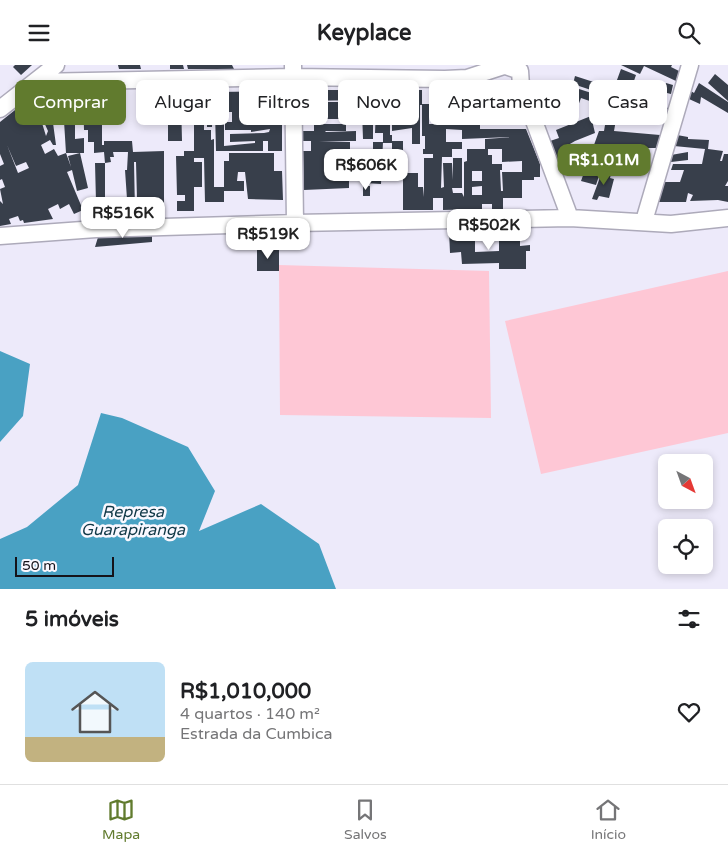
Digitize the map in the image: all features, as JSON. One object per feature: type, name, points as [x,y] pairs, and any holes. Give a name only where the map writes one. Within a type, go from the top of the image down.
[{"type":"street","points":[[37,80],[56,65]]},
{"type":"street","points":[[644,221],[690,65]]},
{"type":"street","points":[[82,80],[293,71],[467,78],[512,67],[521,86],[570,218]]},
{"type":"street","points":[[293,71],[295,223]]},
{"type":"street","points":[[0,109],[15,97]]},
{"type":"street","points":[[0,236],[96,229],[295,223],[570,218],[671,224],[728,218]]},
{"type":"shaded area","points":[[279,265],[489,271],[491,418],[280,415]]},
{"type":"shaded area","points":[[728,271],[728,433],[541,474],[505,321]]},
{"type":"water","points":[[0,351],[30,364],[23,416],[0,442]]},
{"type":"water","name":"Represa Guarapiranga","points":[[101,413],[122,418],[188,447],[215,491],[199,531],[261,504],[319,544],[336,589],[0,589],[0,539],[27,527],[78,485]]},
{"type":"building","points":[[15,65],[32,65],[21,75],[13,67]]},
{"type":"building","points":[[118,65],[140,65],[141,69],[119,69]]},
{"type":"building","points":[[170,65],[183,65],[184,69],[170,69]]},
{"type":"building","points":[[187,65],[232,65],[234,69],[188,69]]},
{"type":"building","points":[[621,65],[672,65],[671,67],[679,71],[676,81],[644,66],[640,74]]},
{"type":"building","points":[[621,69],[636,75],[634,80],[617,80]]},
{"type":"building","points":[[715,74],[728,85],[728,101],[708,83]]},
{"type":"building","points":[[575,76],[589,81],[589,89],[579,86],[579,80],[574,80]]},
{"type":"building","points":[[667,83],[673,85],[671,94],[667,93]]},
{"type":"building","points":[[699,83],[728,102],[728,113],[701,97],[700,104],[689,99],[691,91],[694,93]]},
{"type":"building","points":[[579,89],[589,92],[589,101],[581,98],[579,103]]},
{"type":"building","points":[[328,90],[338,90],[338,100],[328,101]]},
{"type":"building","points":[[419,90],[422,90],[422,104],[429,104],[429,125],[480,125],[480,129],[526,129],[540,164],[540,177],[534,177],[534,180],[522,180],[522,198],[503,198],[503,209],[492,209],[492,204],[482,204],[482,209],[443,210],[443,198],[433,198],[433,210],[403,210],[403,173],[418,173],[418,187],[423,187],[424,197],[424,158],[433,158],[433,154],[423,154],[425,136],[422,136],[422,105],[420,105],[420,144],[412,144],[412,128],[392,131],[392,125],[419,125]],"holes":[[[446,129],[462,130],[462,139],[513,137],[485,139],[485,149],[467,149],[467,161],[464,162],[464,197],[462,193],[453,193],[452,188],[462,188],[462,158],[453,158],[453,180],[452,163],[443,163],[444,187],[441,188],[442,157],[452,157],[452,149],[462,149],[462,142],[446,142]],[[488,149],[502,149],[502,162],[522,161],[522,172],[502,172],[503,191],[501,191],[500,170],[502,170],[502,164],[492,164],[492,155],[488,155]],[[472,171],[482,171],[482,181],[472,181]],[[482,186],[482,195],[472,195],[472,187]]]},
{"type":"building","points":[[229,92],[239,92],[239,125],[282,125],[282,151],[268,151],[268,141],[263,141],[263,151],[216,151],[215,125],[224,125],[224,146],[255,143],[255,141],[230,142],[230,134],[264,133],[269,132],[270,129],[251,132],[251,130],[225,130],[225,125],[229,125],[229,122],[232,122],[232,112],[229,112]]},
{"type":"building","points":[[328,102],[338,102],[338,119],[328,119]]},
{"type":"building","points":[[15,110],[15,125],[43,125],[46,136],[48,131],[45,125],[53,125],[56,145],[53,145],[50,140],[41,145],[45,154],[54,149],[58,156],[66,153],[71,167],[68,156],[80,153],[88,188],[77,191],[72,170],[67,172],[83,210],[74,214],[69,204],[60,209],[58,204],[48,209],[53,219],[24,223],[23,220],[20,221],[18,216],[9,219],[11,224],[0,226],[0,201],[3,204],[0,189],[5,187],[2,179],[0,180],[0,166],[4,164],[0,154],[0,122]],"holes":[[[7,145],[16,166],[26,162],[29,168],[18,173]]]},
{"type":"building","points":[[589,117],[589,125],[593,125],[595,133],[563,148],[566,155],[576,151],[578,158],[558,165],[550,141],[559,138],[556,130],[568,125],[579,125],[579,121]]},
{"type":"building","points":[[338,124],[346,125],[346,131],[325,131],[326,132],[356,131],[356,141],[319,141],[350,142],[350,150],[336,150],[336,161],[349,161],[349,178],[330,179],[349,180],[349,188],[304,190],[303,151],[311,151],[311,141],[303,141],[303,131],[314,131],[314,125]]},
{"type":"building","points":[[64,125],[75,125],[75,139],[84,138],[84,153],[66,153]]},
{"type":"building","points":[[84,125],[102,125],[102,145],[104,145],[104,141],[132,141],[133,152],[164,151],[164,212],[146,212],[145,198],[137,199],[136,162],[134,162],[135,212],[126,213],[125,170],[127,170],[128,152],[113,152],[114,157],[110,157],[111,162],[105,163],[104,152],[94,153],[94,142],[88,142],[88,130],[84,130]]},
{"type":"building","points":[[168,125],[182,125],[182,141],[168,141]]},
{"type":"building","points":[[194,125],[204,125],[204,130],[211,130],[211,140],[214,139],[214,187],[224,187],[224,161],[229,161],[229,153],[274,153],[274,171],[282,171],[283,200],[248,199],[245,172],[238,172],[237,181],[244,181],[244,191],[224,191],[224,202],[205,202],[204,158],[194,158],[194,162],[202,162],[202,187],[194,187],[194,211],[177,211],[177,201],[185,201],[185,195],[177,195],[176,156],[184,156],[184,151],[194,151]]},
{"type":"building","points":[[362,125],[373,125],[373,139],[363,139]]},
{"type":"building","points":[[375,125],[390,125],[392,141],[403,141],[403,150],[392,150],[392,143],[383,143],[383,133],[375,133]]},
{"type":"building","points":[[605,125],[615,125],[614,131],[660,135],[657,148],[608,148],[596,185],[581,181],[599,131],[604,131]]},
{"type":"building","points":[[677,135],[688,137],[688,139],[709,140],[708,149],[723,151],[720,161],[722,161],[724,154],[728,154],[728,181],[725,186],[728,186],[728,202],[718,200],[690,201],[693,195],[688,193],[686,202],[655,202],[662,182],[680,182],[684,170],[671,170],[673,164],[702,164],[705,149],[674,146]]},
{"type":"building","points":[[373,142],[383,142],[381,184],[365,183],[366,150],[373,150]]},
{"type":"building","points":[[688,152],[688,160],[671,162],[671,155]]},
{"type":"building","points":[[95,163],[105,163],[105,213],[95,213],[93,203],[96,202]]},
{"type":"building","points":[[602,172],[611,174],[610,178],[614,179],[609,198],[599,196],[597,200],[592,199]]},
{"type":"building","points":[[363,186],[370,186],[370,196],[363,196]]},
{"type":"building","points":[[449,231],[475,231],[475,252],[499,251],[499,238],[520,238],[520,246],[530,245],[530,251],[526,251],[526,269],[499,269],[499,263],[462,264],[461,252],[450,253]]},
{"type":"building","points":[[152,233],[152,242],[95,247],[99,234]]},
{"type":"building","points":[[257,249],[279,249],[279,271],[257,271]]}]
